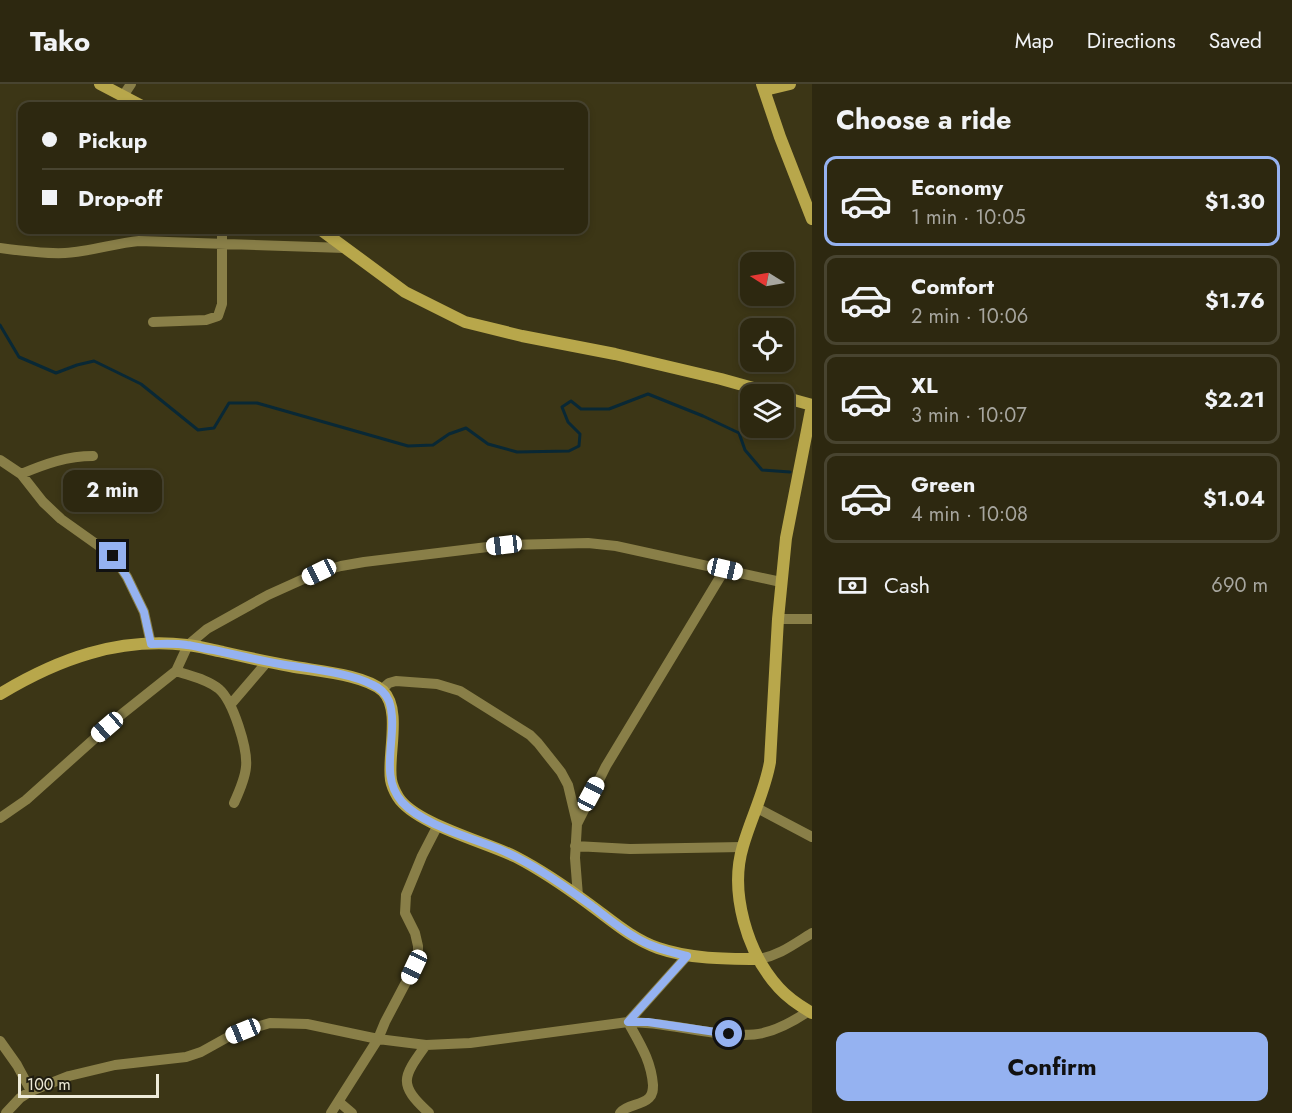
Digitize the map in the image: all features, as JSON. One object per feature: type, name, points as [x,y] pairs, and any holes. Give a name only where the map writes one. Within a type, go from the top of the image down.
[{"type":"street","points":[[100,84],[134,102]]},
{"type":"street","points":[[123,96],[131,84]]},
{"type":"street","points":[[790,84],[764,87],[780,137],[812,219]]},
{"type":"street","points":[[153,322],[206,320],[218,316],[222,304],[222,234]]},
{"type":"street","points":[[326,234],[405,292],[465,322],[615,354],[740,384]]},
{"type":"street","points":[[0,248],[67,253],[139,241],[345,248]]},
{"type":"street","points":[[6,1113],[20,1098],[31,1091],[69,1076],[115,1065],[186,1057],[201,1052],[235,1034],[270,1023],[307,1024],[378,1039],[426,1046],[470,1043],[628,1022],[648,1022],[712,1033],[745,1035],[763,1033],[790,1024],[810,1012],[779,988],[758,959],[744,924],[739,890],[742,847],[757,808],[770,762],[781,582],[788,523],[812,405],[794,400]]},
{"type":"street","points":[[21,474],[53,462],[78,456],[93,456]]},
{"type":"street","points":[[0,460],[21,474],[43,502],[61,519],[113,556],[127,577],[144,612],[151,644]]},
{"type":"street","points":[[0,818],[26,800],[107,727],[176,671],[188,645],[207,629],[268,595],[319,572],[364,562],[504,545],[588,543],[616,546],[781,582]]},
{"type":"street","points":[[577,824],[606,766],[725,569]]},
{"type":"street","points":[[778,619],[812,619]]},
{"type":"street","points":[[0,694],[86,654],[134,644],[188,645],[352,678],[370,684],[387,696],[393,726],[391,783],[406,806],[438,825],[518,858],[578,896],[640,941],[656,948],[687,956],[758,959],[780,953],[812,933]]},
{"type":"street","points":[[231,704],[267,662]]},
{"type":"street","points":[[176,671],[213,684],[221,690],[231,704],[243,744],[246,767],[243,782],[234,803]]},
{"type":"street","points":[[381,690],[389,683],[396,681],[446,686],[460,691],[524,730],[538,743],[564,778],[571,794],[577,824],[575,846],[578,896]]},
{"type":"street","points":[[757,808],[812,837]]},
{"type":"street","points":[[331,1113],[378,1039],[418,954],[415,933],[404,906],[411,880],[438,825]]},
{"type":"street","points":[[575,846],[630,849],[742,847]]},
{"type":"street","points":[[628,1022],[687,956]]},
{"type":"street","points":[[620,1113],[624,1108],[649,1099],[653,1092],[650,1063],[628,1022]]},
{"type":"street","points":[[0,1041],[17,1065],[31,1091]]},
{"type":"street","points":[[426,1046],[406,1078],[411,1095],[429,1113]]},
{"type":"street","points":[[339,1102],[352,1113]]},
{"type":"waterway","points":[[0,325],[19,357],[56,373],[94,361],[141,384],[198,430],[214,428],[229,403],[257,403],[408,446],[433,445],[449,434],[466,428],[488,444],[517,452],[569,451],[579,446],[580,434],[568,422],[562,407],[571,401],[581,409],[609,409],[648,394],[739,433],[745,450],[762,470],[790,472]]},
{"type":"route","points":[[113,556],[127,577],[144,612],[151,644],[188,645],[334,674],[362,680],[381,690],[387,696],[392,714],[391,783],[406,806],[438,825],[518,858],[578,896],[640,941],[656,948],[687,956],[628,1022],[648,1022],[729,1034]]}]
